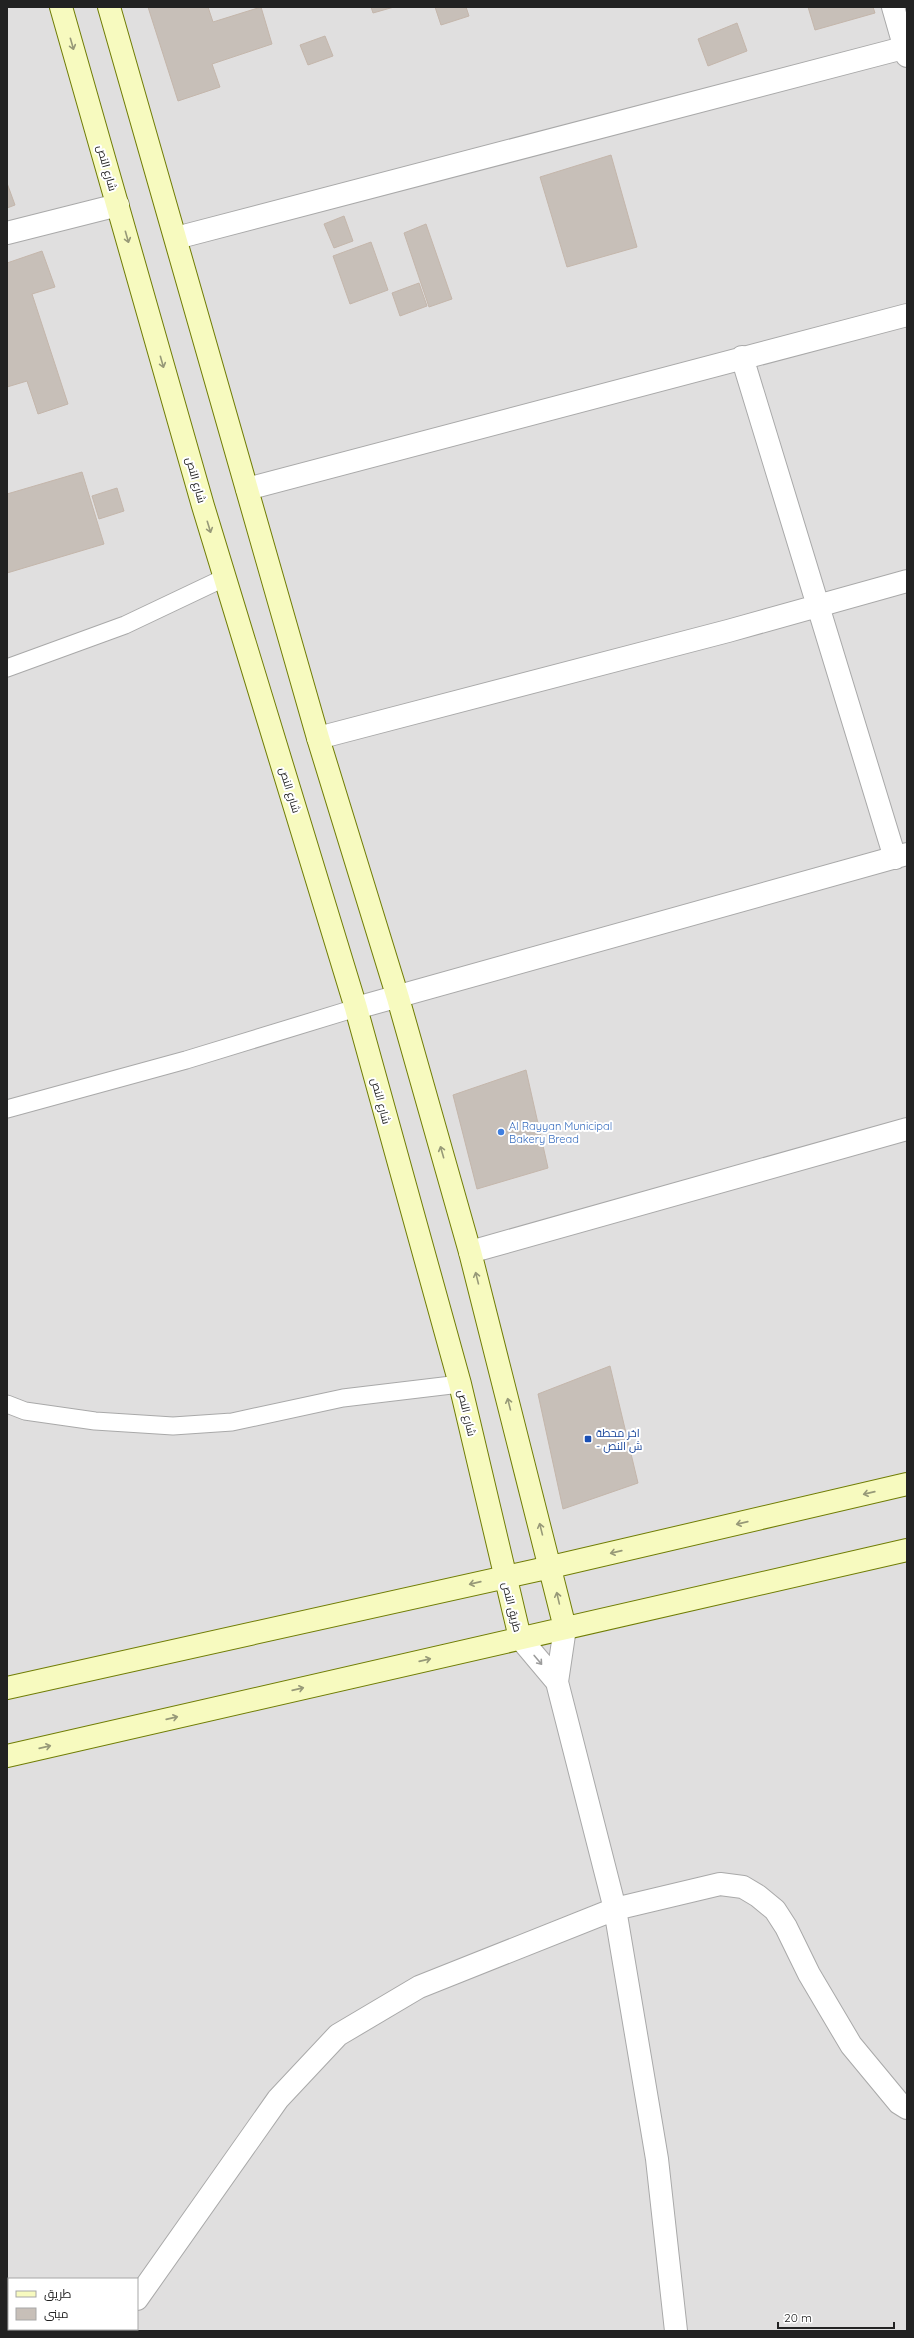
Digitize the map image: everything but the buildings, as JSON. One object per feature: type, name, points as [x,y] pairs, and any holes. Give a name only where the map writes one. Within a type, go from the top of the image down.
[{"type":"main road","name":"شارع النص","points":[[61,7],[224,578],[356,1008],[460,1384],[505,1577]]},
{"type":"main road","points":[[109,7],[318,738],[398,998],[470,1252],[551,1567],[565,1628]]},
{"type":"main road","points":[[7,1688],[551,1567],[907,1484]]},
{"type":"main road","points":[[7,1756],[907,1550]]},
{"type":"main road","name":"طريق النص","points":[[505,1577],[520,1638]]},
{"type":"street","points":[[176,238],[906,50],[893,7]]},
{"type":"street","points":[[7,233],[118,204]]},
{"type":"street","points":[[247,489],[742,357],[907,315]]},
{"type":"street","points":[[356,1008],[398,998],[901,856],[817,606],[742,357]]},
{"type":"street","points":[[318,738],[907,581]]},
{"type":"street","points":[[470,1252],[907,1129]]},
{"type":"street","points":[[565,1628],[557,1682],[615,1909],[657,2159],[676,2331]]},
{"type":"street","points":[[520,1638],[557,1682]]},
{"type":"street","points":[[138,2298],[278,2098],[338,2035],[419,1987],[615,1909],[720,1884],[743,1887],[758,1896],[775,1910],[786,1927],[810,1974],[851,2045],[899,2103],[907,2108]]},
{"type":"lane","points":[[7,668],[126,625],[224,578]]},
{"type":"lane","points":[[7,1109],[186,1060],[356,1008]]},
{"type":"lane","points":[[7,1404],[25,1411],[95,1421],[173,1426],[232,1422],[343,1398],[460,1384]]},
{"type":"shaded area","points":[[7,7],[907,7],[907,2331],[7,2331]]},
{"type":"place","name":"Al Rayyan Municipal Bakery Bread","points":[[501,1132]]},
{"type":"place","name":"اخر محطة - ش النص","points":[[588,1439]]}]
